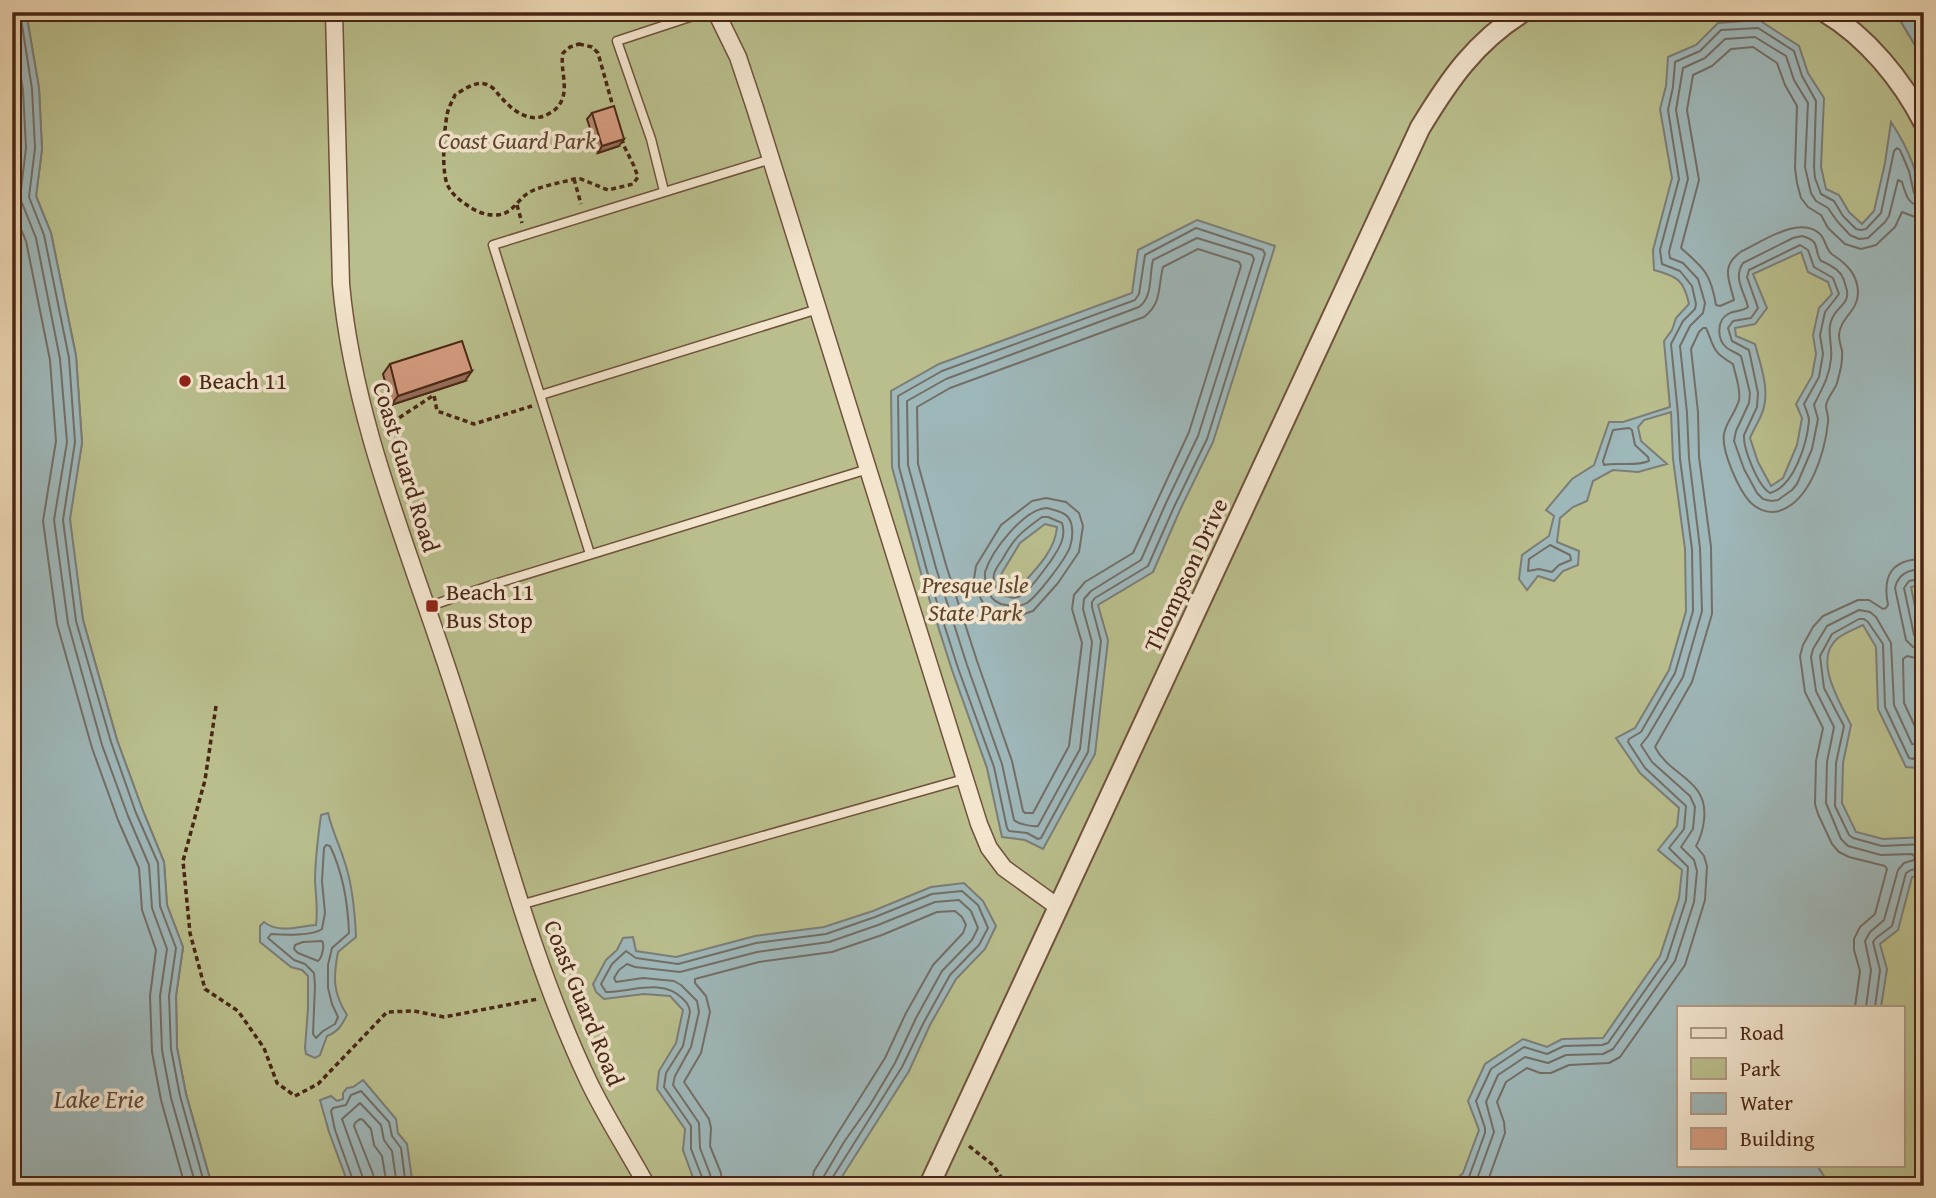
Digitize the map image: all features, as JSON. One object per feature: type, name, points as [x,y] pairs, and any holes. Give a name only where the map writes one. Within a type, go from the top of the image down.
[{"type":"street","name":"Coast Guard Road","points":[[334,12],[341,284],[349,351],[358,392],[453,685],[520,905],[553,996],[589,1081],[647,1186]]},
{"type":"street","points":[[716,12],[738,57],[964,779],[989,848],[1004,868],[1058,907]]},
{"type":"street","name":"Thompson Drive","points":[[929,1186],[1420,128],[1453,75],[1471,53],[1523,12]]},
{"type":"street","points":[[1825,12],[1868,46],[1888,68],[1924,123]]},
{"type":"lane","points":[[664,191],[651,139],[617,41],[705,12]]},
{"type":"lane","points":[[590,554],[493,245],[771,159]]},
{"type":"lane","points":[[542,398],[818,309]]},
{"type":"lane","points":[[427,607],[590,554],[868,470]]},
{"type":"lane","points":[[520,905],[964,779]]},
{"type":"path","points":[[579,44],[592,47],[598,53],[624,146],[638,177],[634,184],[608,190],[581,179],[574,179],[531,191],[523,196],[517,205],[499,215],[488,215],[474,210],[459,200],[447,185],[443,162],[447,115],[455,95],[476,84],[485,83],[491,86],[511,109],[529,117],[542,118],[556,110],[563,99],[563,53],[579,44]]},
{"type":"path","points":[[574,179],[583,211]]},
{"type":"path","points":[[517,205],[524,228]]},
{"type":"path","points":[[371,436],[434,395],[438,411],[474,424],[542,398]]},
{"type":"path","points":[[216,706],[205,780],[183,861],[190,933],[205,989],[238,1011],[264,1048],[277,1083],[295,1096],[318,1084],[387,1012],[414,1011],[444,1017],[553,996]]},
{"type":"path","points":[[953,1133],[993,1165],[1007,1186]]},
{"type":"green space","name":"Presque Isle State Park","points":[[26,12],[1895,12],[1924,60],[1924,1186],[212,1186],[186,1094],[177,1048],[176,996],[183,947],[167,905],[164,862],[117,740],[83,620],[69,519],[82,443],[76,356],[51,233],[36,196],[42,149],[39,88]]},
{"type":"water","name":"Lake Erie","points":[[12,12],[26,12],[39,88],[42,149],[36,196],[51,233],[76,356],[82,443],[70,519],[83,620],[117,740],[164,862],[167,905],[183,947],[176,996],[177,1048],[186,1094],[212,1186],[12,1186]]},
{"type":"water","points":[[1895,12],[1924,12],[1924,60]]},
{"type":"water","points":[[1759,20],[1799,46],[1808,73],[1824,98],[1821,167],[1826,189],[1839,195],[1849,212],[1862,224],[1874,211],[1891,122],[1908,153],[1919,184],[1924,207],[1924,590],[1922,585],[1911,587],[1924,649],[1924,753],[1918,768],[1906,767],[1878,709],[1876,647],[1863,625],[1838,638],[1831,647],[1828,669],[1835,693],[1851,725],[1843,763],[1842,803],[1856,832],[1883,839],[1924,837],[1924,874],[1912,877],[1898,930],[1880,944],[1887,969],[1881,1006],[1677,1006],[1677,1166],[1818,1166],[1830,1186],[1449,1186],[1463,1173],[1479,1130],[1468,1101],[1485,1064],[1523,1039],[1547,1047],[1562,1039],[1603,1038],[1660,956],[1679,898],[1682,870],[1658,850],[1677,826],[1679,808],[1640,773],[1616,738],[1635,728],[1669,670],[1686,611],[1685,549],[1673,459],[1671,412],[1644,420],[1638,427],[1641,441],[1667,464],[1638,472],[1613,470],[1593,481],[1587,501],[1573,507],[1560,518],[1557,542],[1579,551],[1578,565],[1563,571],[1554,581],[1538,576],[1527,590],[1519,579],[1522,555],[1549,536],[1554,516],[1546,510],[1572,479],[1594,465],[1609,422],[1623,422],[1670,407],[1664,341],[1676,318],[1689,304],[1685,289],[1678,280],[1654,270],[1653,250],[1672,178],[1660,109],[1666,86],[1668,57],[1696,45],[1718,23]],"holes":[[[1801,252],[1808,272],[1828,282],[1832,294],[1819,308],[1813,335],[1816,354],[1812,376],[1796,404],[1802,418],[1797,445],[1783,478],[1771,486],[1758,462],[1750,438],[1764,407],[1763,375],[1755,344],[1736,336],[1735,328],[1755,324],[1767,308],[1753,274]]]},
{"type":"water","points":[[1197,220],[1275,246],[1213,442],[1153,572],[1098,605],[1108,640],[1095,754],[1043,849],[1025,840],[1002,837],[987,768],[921,573],[892,467],[891,391],[939,364],[1132,293],[1138,250]],"holes":[[[1045,524],[1057,527],[1052,545],[1037,568],[1017,590],[1005,589],[1000,576],[1020,543]]]},
{"type":"water","points":[[328,813],[349,878],[356,937],[338,952],[335,970],[335,985],[347,1015],[339,1028],[327,1036],[320,1055],[315,1058],[306,1054],[305,1048],[308,976],[302,970],[291,967],[260,942],[260,926],[264,922],[276,928],[316,925],[317,848],[321,815]]},
{"type":"water","points":[[964,883],[983,901],[996,926],[985,949],[956,979],[930,1025],[909,1071],[836,1186],[696,1186],[683,1150],[685,1129],[657,1089],[659,1071],[676,1043],[683,1010],[670,996],[644,994],[604,999],[596,992],[593,984],[606,960],[617,950],[623,938],[633,937],[636,951],[676,957],[755,936],[824,927],[873,911],[931,887]]},
{"type":"water","points":[[363,1080],[396,1119],[398,1133],[407,1144],[413,1186],[349,1186],[320,1100],[331,1096],[337,1101],[343,1099],[347,1088]]},
{"type":"building","points":[[614,106],[624,139],[602,146],[592,113]]},
{"type":"building","points":[[462,341],[472,371],[398,396],[390,364]]},
{"type":"place","name":"Beach 11","points":[[185,381]]},
{"type":"place","name":"Beach 11 Bus Stop","points":[[432,606]]},
{"type":"park label","name":"Coast Guard Park","points":[[517,141]]}]
